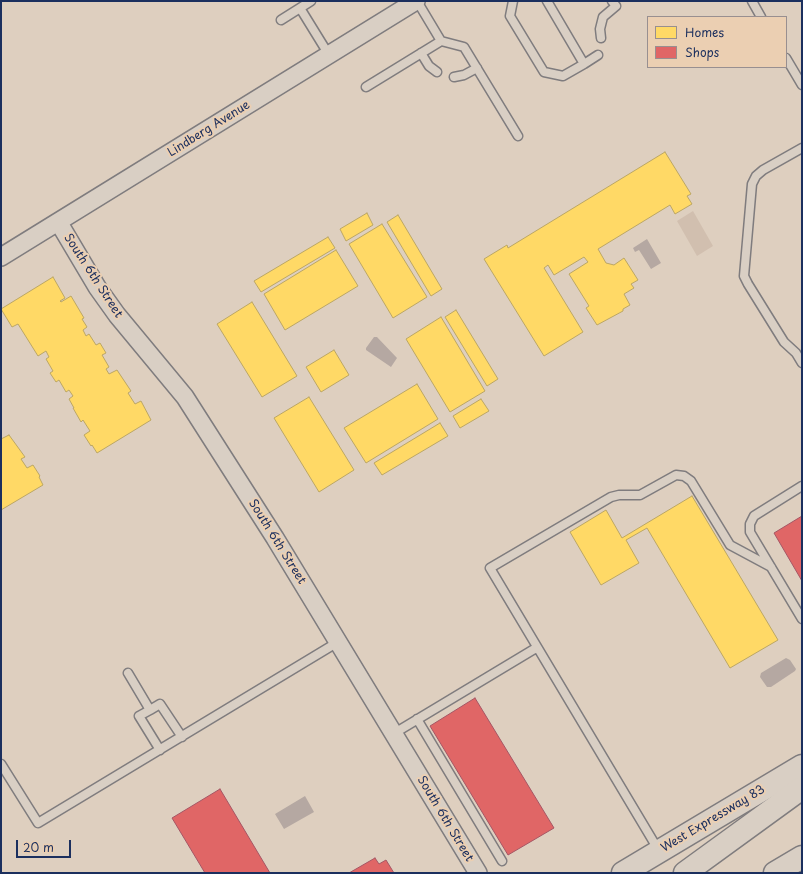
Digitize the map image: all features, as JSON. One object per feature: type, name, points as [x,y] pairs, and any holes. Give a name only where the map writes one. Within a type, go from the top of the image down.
[{"type":"main road","name":"West Expressway 83","points":[[623,873],[802,766]]},
{"type":"main road","points":[[685,873],[802,788]]},
{"type":"main road","points":[[775,873],[802,857]]},
{"type":"street","name":"Lindberg Avenue","points":[[1,257],[329,55],[410,3]]},
{"type":"street","name":"South 6th Street","points":[[59,222],[97,287],[117,315],[185,397],[275,538],[478,873]]},
{"type":"lane","points":[[281,20],[311,1]]},
{"type":"lane","points":[[513,1],[510,16],[544,72],[563,76],[598,56]]},
{"type":"lane","points":[[547,1],[584,64]]},
{"type":"lane","points":[[601,38],[600,29],[603,17],[616,6],[612,1]]},
{"type":"lane","points":[[752,1],[760,16]]},
{"type":"lane","points":[[410,3],[441,41],[464,47],[518,136]]},
{"type":"lane","points":[[300,8],[329,55]]},
{"type":"lane","points":[[366,87],[441,41]]},
{"type":"lane","points":[[421,53],[429,66],[437,72]]},
{"type":"lane","points":[[787,60],[802,85]]},
{"type":"lane","points":[[454,77],[464,75],[476,68]]},
{"type":"lane","points":[[802,148],[763,170],[756,176],[752,184],[744,276],[784,342],[799,352],[802,363]]},
{"type":"lane","points":[[660,851],[536,648],[490,568],[611,497],[619,495],[640,495],[676,475],[684,476],[690,481],[730,545],[771,567]]},
{"type":"lane","points":[[802,486],[754,516],[750,524],[750,532],[802,619]]},
{"type":"lane","points":[[1,764],[38,823],[338,642]]},
{"type":"lane","points":[[393,734],[536,648]]},
{"type":"lane","points":[[128,673],[150,710]]},
{"type":"lane","points":[[160,750],[139,716],[160,704],[182,737]]},
{"type":"lane","points":[[418,719],[502,861]]},
{"type":"shaded area","points":[[693,211],[713,246],[697,256],[677,221]]},
{"type":"shaded area","points":[[647,239],[661,263],[651,269],[639,250],[635,252],[633,248]]},
{"type":"shaded area","points":[[374,337],[377,337],[397,358],[391,367],[366,350]]},
{"type":"shaded area","points":[[786,658],[790,660],[796,669],[795,671],[771,687],[767,687],[760,677],[761,673]]},
{"type":"shaded area","points":[[305,796],[314,812],[284,829],[275,814]]},
{"type":"building: Homes","points":[[665,152],[691,194],[687,196],[692,204],[675,214],[670,205],[598,249],[606,263],[614,265],[624,258],[638,280],[631,284],[634,288],[624,294],[630,305],[623,309],[623,311],[597,325],[586,308],[589,306],[569,274],[588,262],[584,257],[554,275],[548,265],[544,268],[583,332],[544,356],[484,259],[507,245],[508,248]]},
{"type":"building: Homes","points":[[367,213],[373,225],[346,241],[340,229]]},
{"type":"building: Homes","points":[[398,215],[442,289],[431,296],[387,222]]},
{"type":"building: Homes","points":[[382,224],[427,297],[393,318],[349,244]]},
{"type":"building: Homes","points":[[328,237],[335,248],[261,292],[254,281]]},
{"type":"building: Homes","points":[[336,250],[358,286],[285,330],[264,294]]},
{"type":"building: Homes","points":[[53,277],[65,298],[60,301],[61,302],[71,296],[84,318],[82,319],[87,327],[83,330],[86,336],[89,334],[96,345],[100,343],[106,353],[102,355],[109,367],[106,369],[109,374],[117,370],[131,391],[128,393],[135,404],[141,401],[151,420],[97,453],[84,435],[90,431],[83,420],[81,422],[73,408],[69,399],[73,396],[69,390],[66,392],[59,380],[56,382],[50,373],[53,371],[46,359],[49,357],[46,351],[38,356],[18,324],[12,327],[1,309]]},
{"type":"building: Homes","points":[[252,302],[297,376],[262,397],[217,324]]},
{"type":"building: Homes","points":[[456,310],[498,379],[487,386],[445,317]]},
{"type":"building: Homes","points":[[441,317],[485,391],[450,412],[406,339]]},
{"type":"building: Homes","points":[[334,350],[349,375],[321,392],[306,367]]},
{"type":"building: Homes","points":[[417,384],[438,419],[366,463],[344,428]]},
{"type":"building: Homes","points":[[309,397],[354,470],[319,492],[274,418]]},
{"type":"building: Homes","points":[[481,399],[489,411],[460,428],[453,416]]},
{"type":"building: Homes","points":[[440,423],[448,436],[382,475],[374,463]]},
{"type":"building: Homes","points":[[9,435],[25,457],[21,459],[27,468],[33,465],[40,476],[39,477],[43,485],[1,510],[1,439]]},
{"type":"building: Homes","points":[[692,496],[778,640],[730,668],[647,528],[626,540],[639,563],[601,585],[570,532],[606,510],[622,538]]},
{"type":"building: Shops","points":[[802,516],[802,581],[774,533]]},
{"type":"building: Shops","points":[[475,698],[554,828],[508,855],[430,726]]},
{"type":"building: Shops","points":[[220,789],[270,873],[205,873],[172,818]]},
{"type":"building: Shops","points":[[375,858],[379,864],[386,860],[394,873],[349,873]]}]
